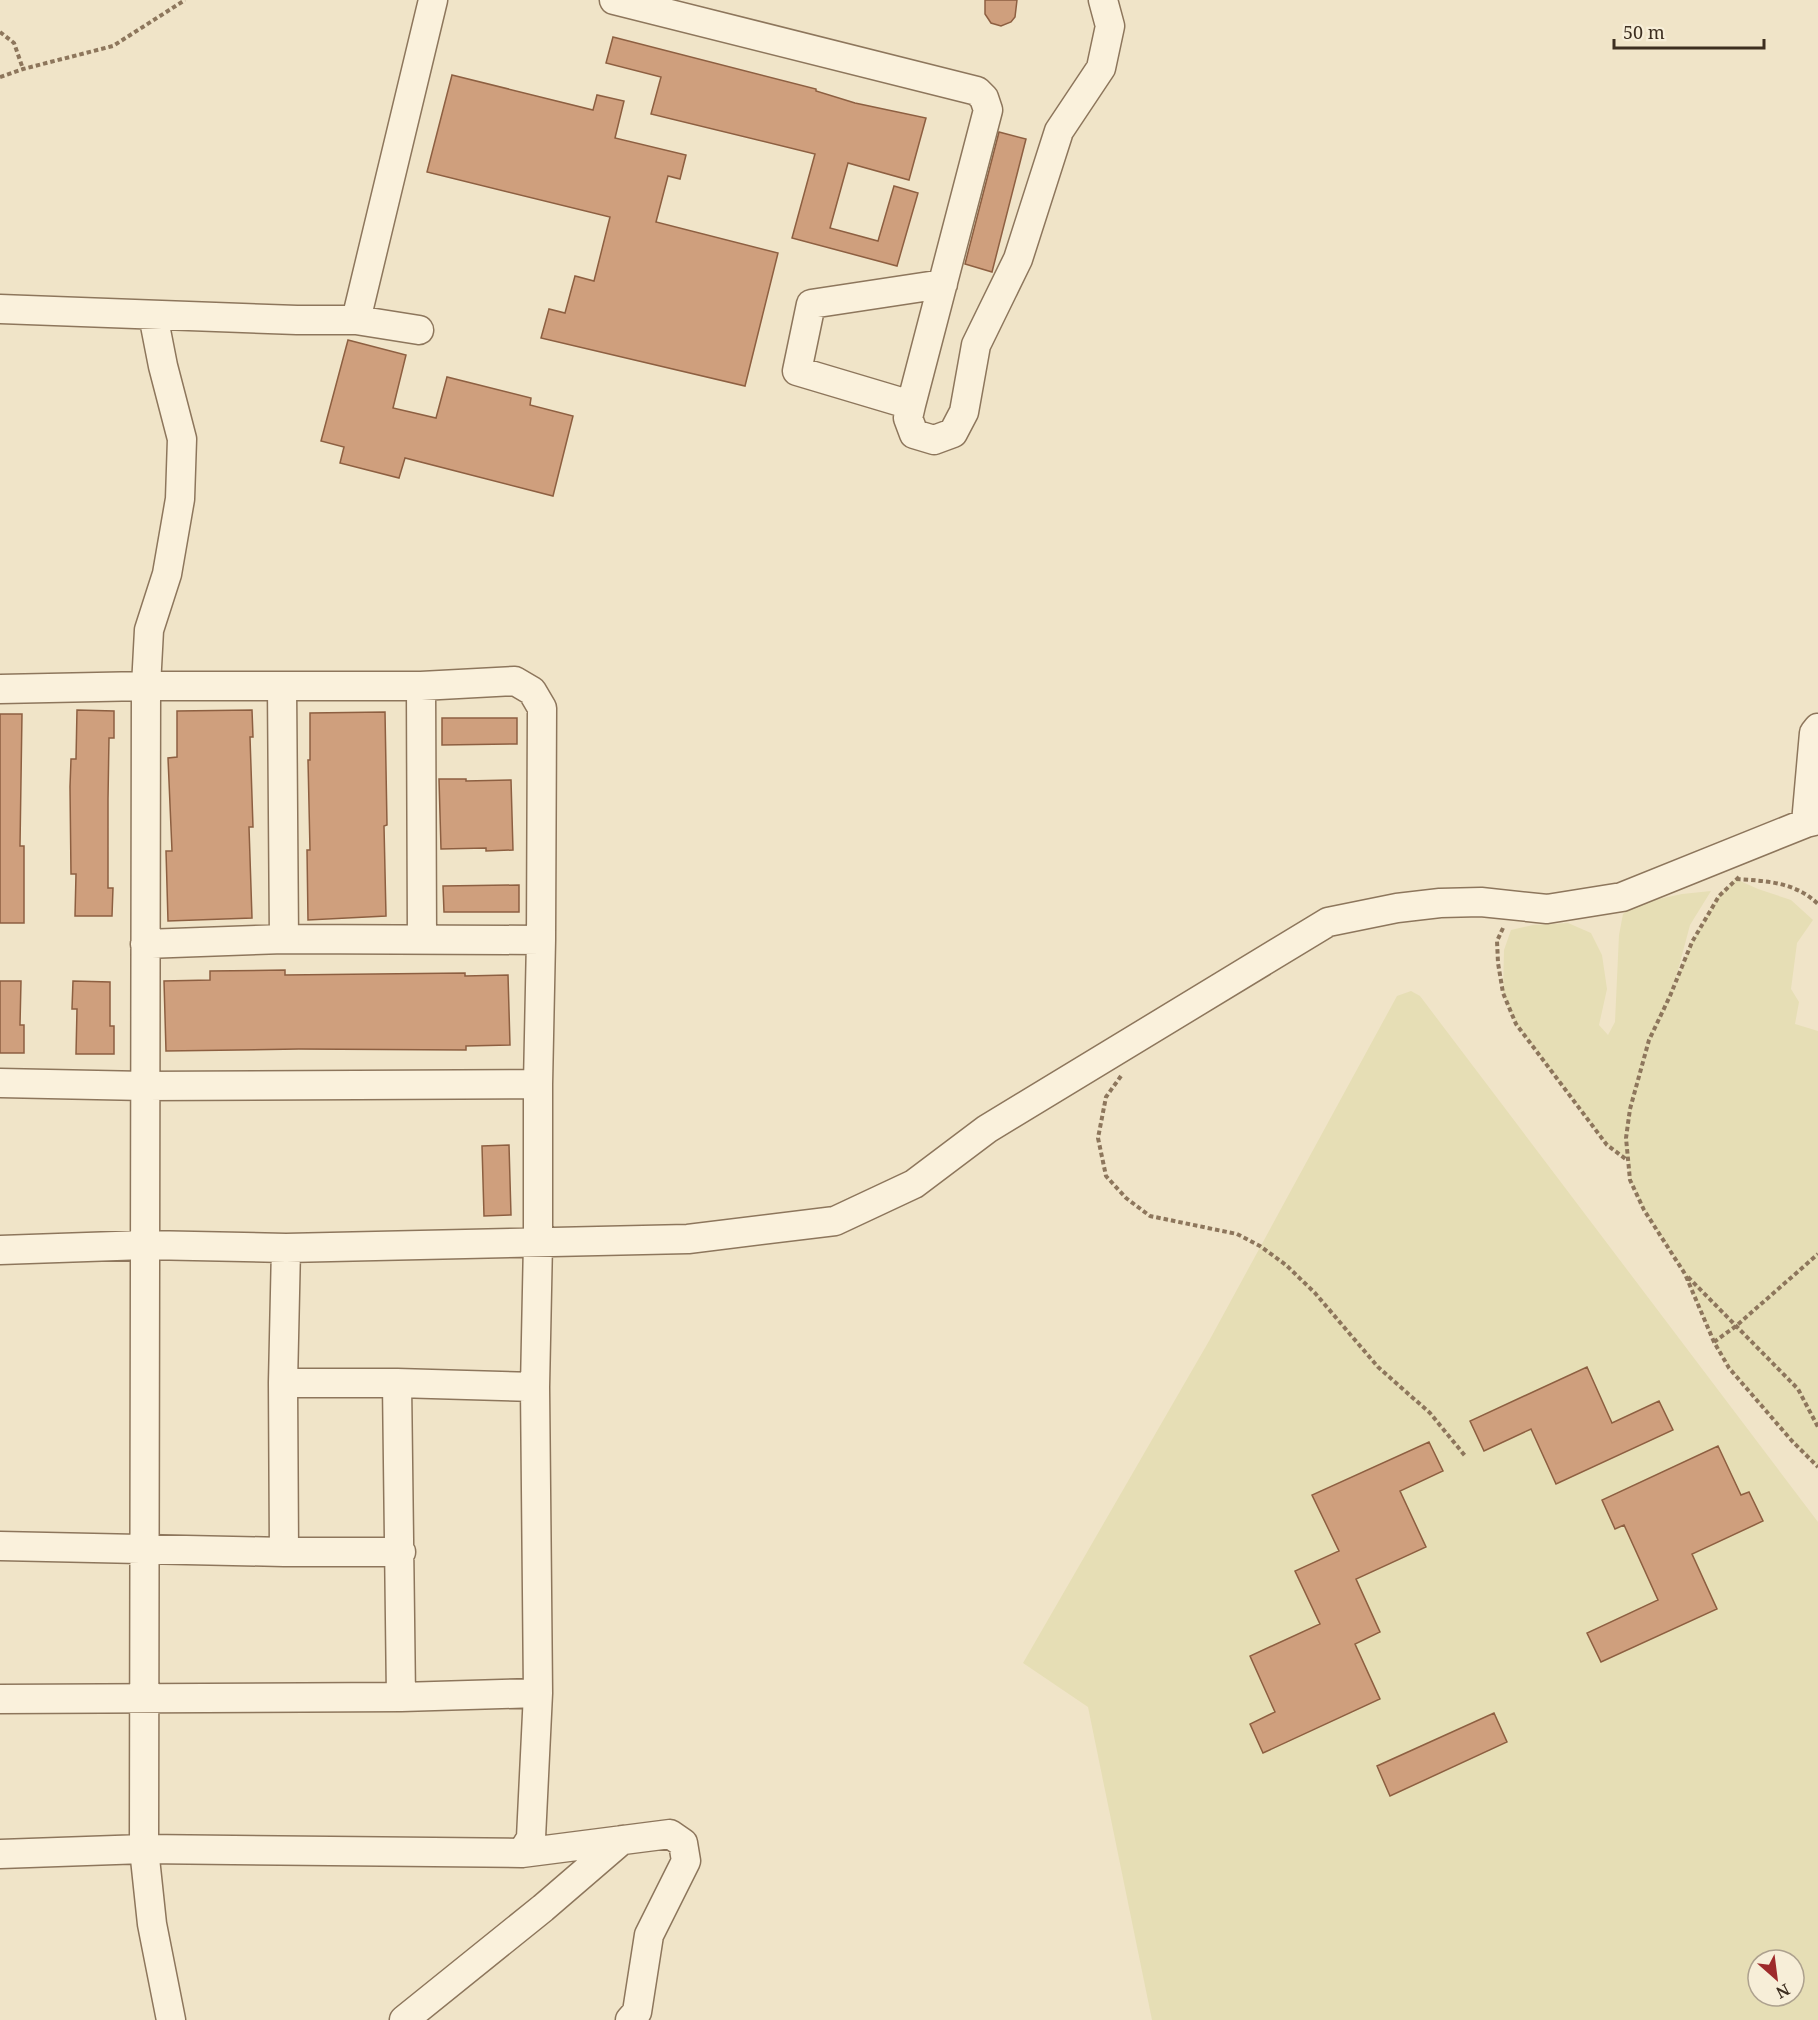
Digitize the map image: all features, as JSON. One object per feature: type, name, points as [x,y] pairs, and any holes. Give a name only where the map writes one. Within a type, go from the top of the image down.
[{"type":"street","points":[[356,320],[433,0]]},
{"type":"street","points":[[614,0],[977,91],[984,98],[988,110],[908,418],[914,434],[934,440],[952,433],[964,412],[976,345],[1018,258],[1059,131],[1101,68],[1110,26],[1104,0]]},
{"type":"street","points":[[911,405],[797,372],[812,304],[943,284]]},
{"type":"street","points":[[0,309],[356,320],[419,330]]},
{"type":"street","points":[[153,315],[163,366],[182,439],[180,499],[166,574],[149,630],[146,686],[144,1849],[152,1924],[171,2020]]},
{"type":"street","points":[[0,689],[146,686],[421,686],[514,681],[532,691],[542,708],[535,1387],[538,1693],[531,1838],[522,1853]]},
{"type":"street","points":[[421,686],[422,938]]},
{"type":"street","points":[[282,687],[284,939]]},
{"type":"street","points":[[0,1250],[145,1245],[286,1248],[688,1239],[836,1221],[914,1184],[987,1129],[1328,922],[1398,908],[1440,903],[1481,902],[1547,909],[1622,897],[1812,822],[1814,733],[1818,728]]},
{"type":"street","points":[[145,944],[284,939],[541,940]]},
{"type":"street","points":[[0,1083],[145,1086],[538,1084]]},
{"type":"street","points":[[284,1552],[283,1383],[286,1248]]},
{"type":"street","points":[[283,1383],[397,1383],[535,1387]]},
{"type":"street","points":[[397,1383],[401,1697]]},
{"type":"street","points":[[0,1546],[144,1550],[400,1552]]},
{"type":"street","points":[[0,1699],[401,1697],[538,1693]]},
{"type":"street","points":[[0,1854],[144,1849],[522,1853],[670,1834],[683,1843],[686,1861],[649,1935],[637,2012],[630,2020]]},
{"type":"street","points":[[404,2020],[543,1908],[622,1840]]},
{"type":"path","points":[[0,77],[113,46],[185,0]]},
{"type":"path","points":[[0,32],[14,43],[23,69]]},
{"type":"path","points":[[1744,873],[1719,896],[1692,942],[1649,1040],[1630,1109],[1626,1138],[1630,1180],[1644,1210],[1685,1274],[1714,1342],[1729,1368],[1792,1441],[1818,1467]]},
{"type":"path","points":[[1725,880],[1783,883],[1807,894],[1818,904]]},
{"type":"path","points":[[1504,926],[1497,941],[1498,963],[1503,993],[1516,1024],[1607,1145],[1628,1160]]},
{"type":"path","points":[[1125,1071],[1106,1097],[1098,1138],[1106,1176],[1126,1198],[1150,1216],[1237,1234],[1260,1246],[1286,1265],[1315,1293],[1378,1367],[1430,1413],[1466,1457]]},
{"type":"path","points":[[1714,1342],[1736,1326],[1818,1254]]},
{"type":"path","points":[[1685,1274],[1798,1389],[1818,1427]]},
{"type":"shaded area","points":[[1736,879],[1791,900],[1813,920],[1797,943],[1791,989],[1799,1002],[1795,1024],[1818,1031],[1818,1467],[1792,1441],[1729,1368],[1714,1342],[1685,1274],[1644,1210],[1630,1180],[1628,1160],[1607,1145],[1516,1024],[1503,993],[1504,950],[1511,930],[1533,925],[1568,923],[1591,933],[1602,955],[1607,989],[1599,1025],[1608,1035],[1615,1022],[1619,935],[1623,914],[1635,904],[1682,894],[1711,891],[1690,925],[1673,989],[1692,942],[1719,896]]},
{"type":"shaded area","points":[[1411,991],[1420,996],[1818,1522],[1818,2020],[1152,2020],[1088,1707],[1023,1663],[1209,1341],[1397,996]]},
{"type":"building","points":[[985,0],[1017,0],[1015,17],[1011,22],[1001,26],[991,23],[985,14]]},
{"type":"building","points":[[613,37],[816,89],[816,91],[855,103],[926,118],[909,180],[848,163],[830,228],[878,241],[894,186],[918,193],[897,266],[792,238],[815,154],[651,114],[661,77],[606,63]]},
{"type":"building","points":[[452,75],[593,110],[597,95],[624,101],[615,138],[686,155],[680,179],[668,176],[656,222],[778,253],[745,386],[541,338],[549,309],[565,313],[575,276],[594,281],[610,217],[427,172]]},
{"type":"building","points":[[999,132],[1026,139],[992,272],[965,264]]},
{"type":"building","points":[[348,340],[406,355],[393,408],[436,418],[447,377],[531,398],[530,405],[573,416],[553,496],[405,458],[399,478],[340,463],[344,447],[321,441]]},
{"type":"building","points":[[77,710],[114,711],[114,738],[109,738],[108,799],[108,888],[113,888],[112,916],[75,916],[76,874],[71,874],[70,787],[71,759],[76,759]]},
{"type":"building","points":[[252,710],[253,737],[250,737],[253,827],[249,827],[252,918],[168,921],[166,851],[172,851],[168,758],[177,757],[177,711]]},
{"type":"building","points":[[385,712],[386,916],[308,920],[310,713]]},
{"type":"building","points":[[0,714],[22,714],[20,846],[24,846],[24,923],[0,923]]},
{"type":"building","points":[[442,718],[517,718],[517,744],[442,745]]},
{"type":"building","points":[[439,779],[511,780],[513,850],[441,849]]},
{"type":"building","points":[[519,885],[519,912],[444,912],[443,886]]},
{"type":"building","points":[[285,970],[285,975],[465,973],[465,976],[508,975],[510,1045],[466,1046],[466,1050],[166,1051],[164,981],[210,980],[210,971]]},
{"type":"building","points":[[0,981],[21,981],[20,1025],[24,1025],[24,1053],[0,1053]]},
{"type":"building","points":[[73,981],[110,982],[110,1026],[114,1026],[114,1054],[76,1054],[77,1009],[72,1009]]},
{"type":"building","points":[[509,1145],[511,1215],[484,1216],[482,1146]]},
{"type":"building","points":[[1587,1367],[1612,1423],[1659,1401],[1673,1430],[1556,1484],[1531,1429],[1484,1451],[1470,1421]]},
{"type":"building","points":[[1429,1442],[1443,1471],[1400,1491],[1426,1547],[1356,1579],[1380,1632],[1355,1644],[1380,1699],[1263,1753],[1250,1724],[1275,1712],[1250,1656],[1320,1624],[1295,1571],[1339,1551],[1312,1495]]},
{"type":"building","points":[[1718,1446],[1741,1495],[1749,1492],[1763,1521],[1692,1554],[1717,1609],[1601,1662],[1587,1633],[1658,1600],[1624,1525],[1615,1529],[1602,1500]]},
{"type":"building","points":[[1494,1713],[1507,1742],[1390,1796],[1377,1766]]}]
